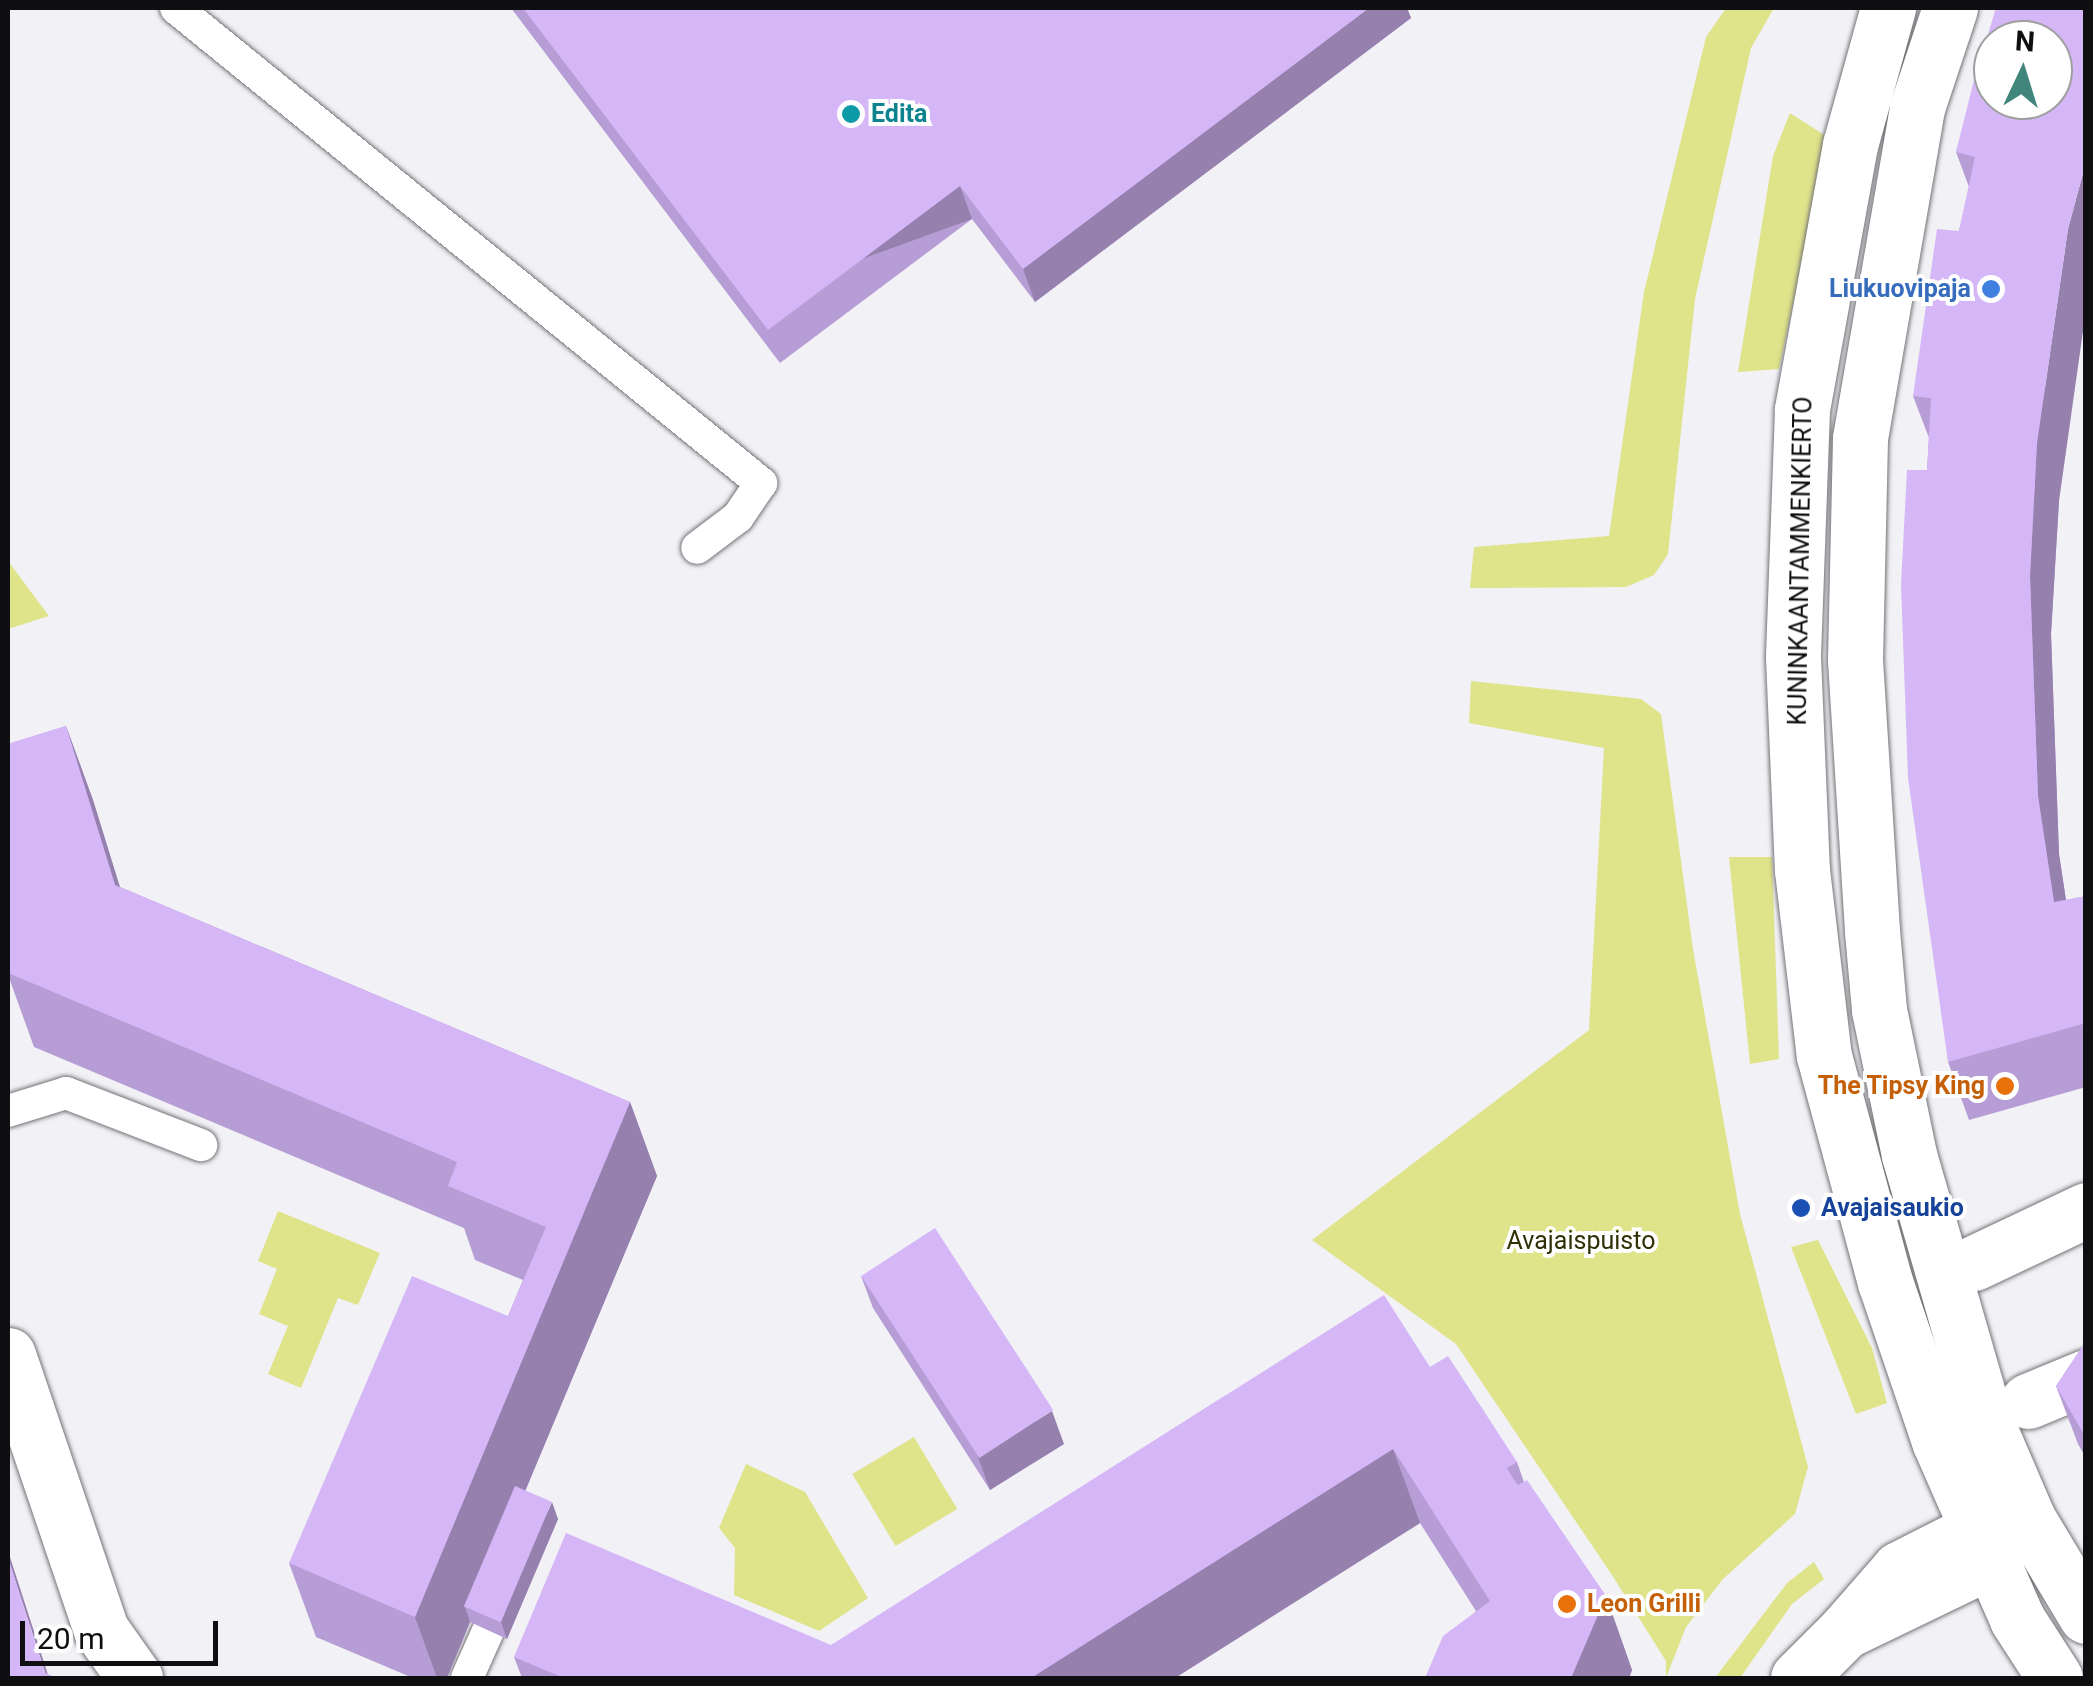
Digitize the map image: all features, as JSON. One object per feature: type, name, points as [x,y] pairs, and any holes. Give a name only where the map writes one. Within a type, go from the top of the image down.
[{"type":"street","name":"KUNINKAANTAMMENKIERTO","points":[[1888,8],[1869,59],[1812,336],[1802,410],[1793,657],[1802,870],[1824,1056],[1884,1282],[1939,1441],[1999,1536],[2055,1678]]},
{"type":"street","name":"KUNINKAANTAMMENKIERTO","points":[[1950,8],[1917,108],[1870,353],[1853,576],[1878,1010],[1957,1268],[1985,1419],[1999,1536],[2086,1616]]},
{"type":"street","points":[[1957,1268],[2086,1210]]},
{"type":"street","points":[[8,1355],[101,1630],[136,1678]]},
{"type":"street","points":[[2028,1401],[2086,1377]]},
{"type":"street","points":[[1798,1678],[1900,1569],[1999,1536]]},
{"type":"lane","points":[[176,8],[761,482],[738,517],[697,548]]},
{"type":"lane","points":[[8,1111],[66,1093],[201,1145]]},
{"type":"lane","points":[[1884,1282],[1957,1268]]},
{"type":"lane","points":[[467,1678],[488,1631]]},
{"type":"green space","points":[[1726,8],[1774,8],[1751,48],[1695,299],[1668,554],[1654,575],[1626,587],[1470,588],[1474,547],[1609,536],[1644,292],[1706,37]]},
{"type":"green space","points":[[1790,113],[1829,138],[1779,369],[1738,372],[1773,156]]},
{"type":"green space","points":[[8,561],[49,616],[8,629]]},
{"type":"green space","name":"Avajaispuisto","points":[[1471,681],[1641,699],[1661,714],[1693,949],[1740,1214],[1808,1467],[1795,1514],[1723,1579],[1686,1627],[1666,1678],[1666,1661],[1612,1575],[1456,1344],[1312,1240],[1589,1030],[1604,748],[1469,723]]},
{"type":"green space","points":[[1729,857],[1772,857],[1779,1059],[1750,1064]]},
{"type":"green space","points":[[278,1211],[380,1253],[358,1305],[338,1298],[301,1388],[268,1374],[288,1326],[259,1314],[277,1269],[258,1261]]},
{"type":"green space","points":[[1818,1240],[1872,1348],[1887,1403],[1856,1414],[1791,1247]]},
{"type":"green space","points":[[914,1437],[957,1509],[896,1546],[852,1474]]},
{"type":"green space","points":[[746,1464],[805,1492],[868,1598],[819,1631],[734,1595],[735,1548],[719,1528]]},
{"type":"green space","points":[[1814,1562],[1824,1579],[1792,1604],[1740,1678],[1715,1678],[1787,1583]]},
{"type":"building","name":"Edita","points":[[523,8],[1369,8],[1023,269],[960,186],[768,330]]},
{"type":"building","points":[[1996,8],[2086,8],[2086,162],[2068,229],[2037,443],[2030,576],[2038,796],[2054,902],[2086,896],[2086,1023],[1948,1062],[1908,778],[1901,585],[1907,470],[1927,470],[1931,398],[1913,396],[1937,229],[1959,231],[1975,157],[1956,152],[1973,84],[1973,120],[2073,120],[2073,20],[1992,20]]},
{"type":"building","points":[[66,726],[115,885],[630,1102],[415,1617],[289,1563],[412,1276],[508,1316],[546,1227],[448,1186],[457,1162],[8,973],[8,744]]},
{"type":"building","points":[[935,1228],[1053,1410],[979,1458],[861,1276]]},
{"type":"building","points":[[1384,1295],[1430,1367],[1448,1356],[1517,1462],[1507,1468],[1512,1477],[1518,1485],[1527,1480],[1606,1596],[1571,1678],[1425,1678],[1443,1636],[1490,1601],[1393,1449],[1031,1678],[564,1678],[514,1657],[566,1533],[831,1645]]},
{"type":"building","points":[[2086,1341],[2086,1438],[2056,1386]]},
{"type":"building","points":[[515,1486],[552,1502],[501,1622],[464,1607]]},
{"type":"building","points":[[8,1558],[45,1673],[58,1678],[8,1678]]},
{"type":"place","name":"Edita","points":[[851,114]]},
{"type":"place","name":"Liukuovipaja","points":[[1991,289]]},
{"type":"place","name":"The Tipsy King","points":[[2005,1086]]},
{"type":"place","name":"Avajaisaukio","points":[[1801,1208]]},
{"type":"place","name":"Leon Grilli","points":[[1567,1604]]}]
